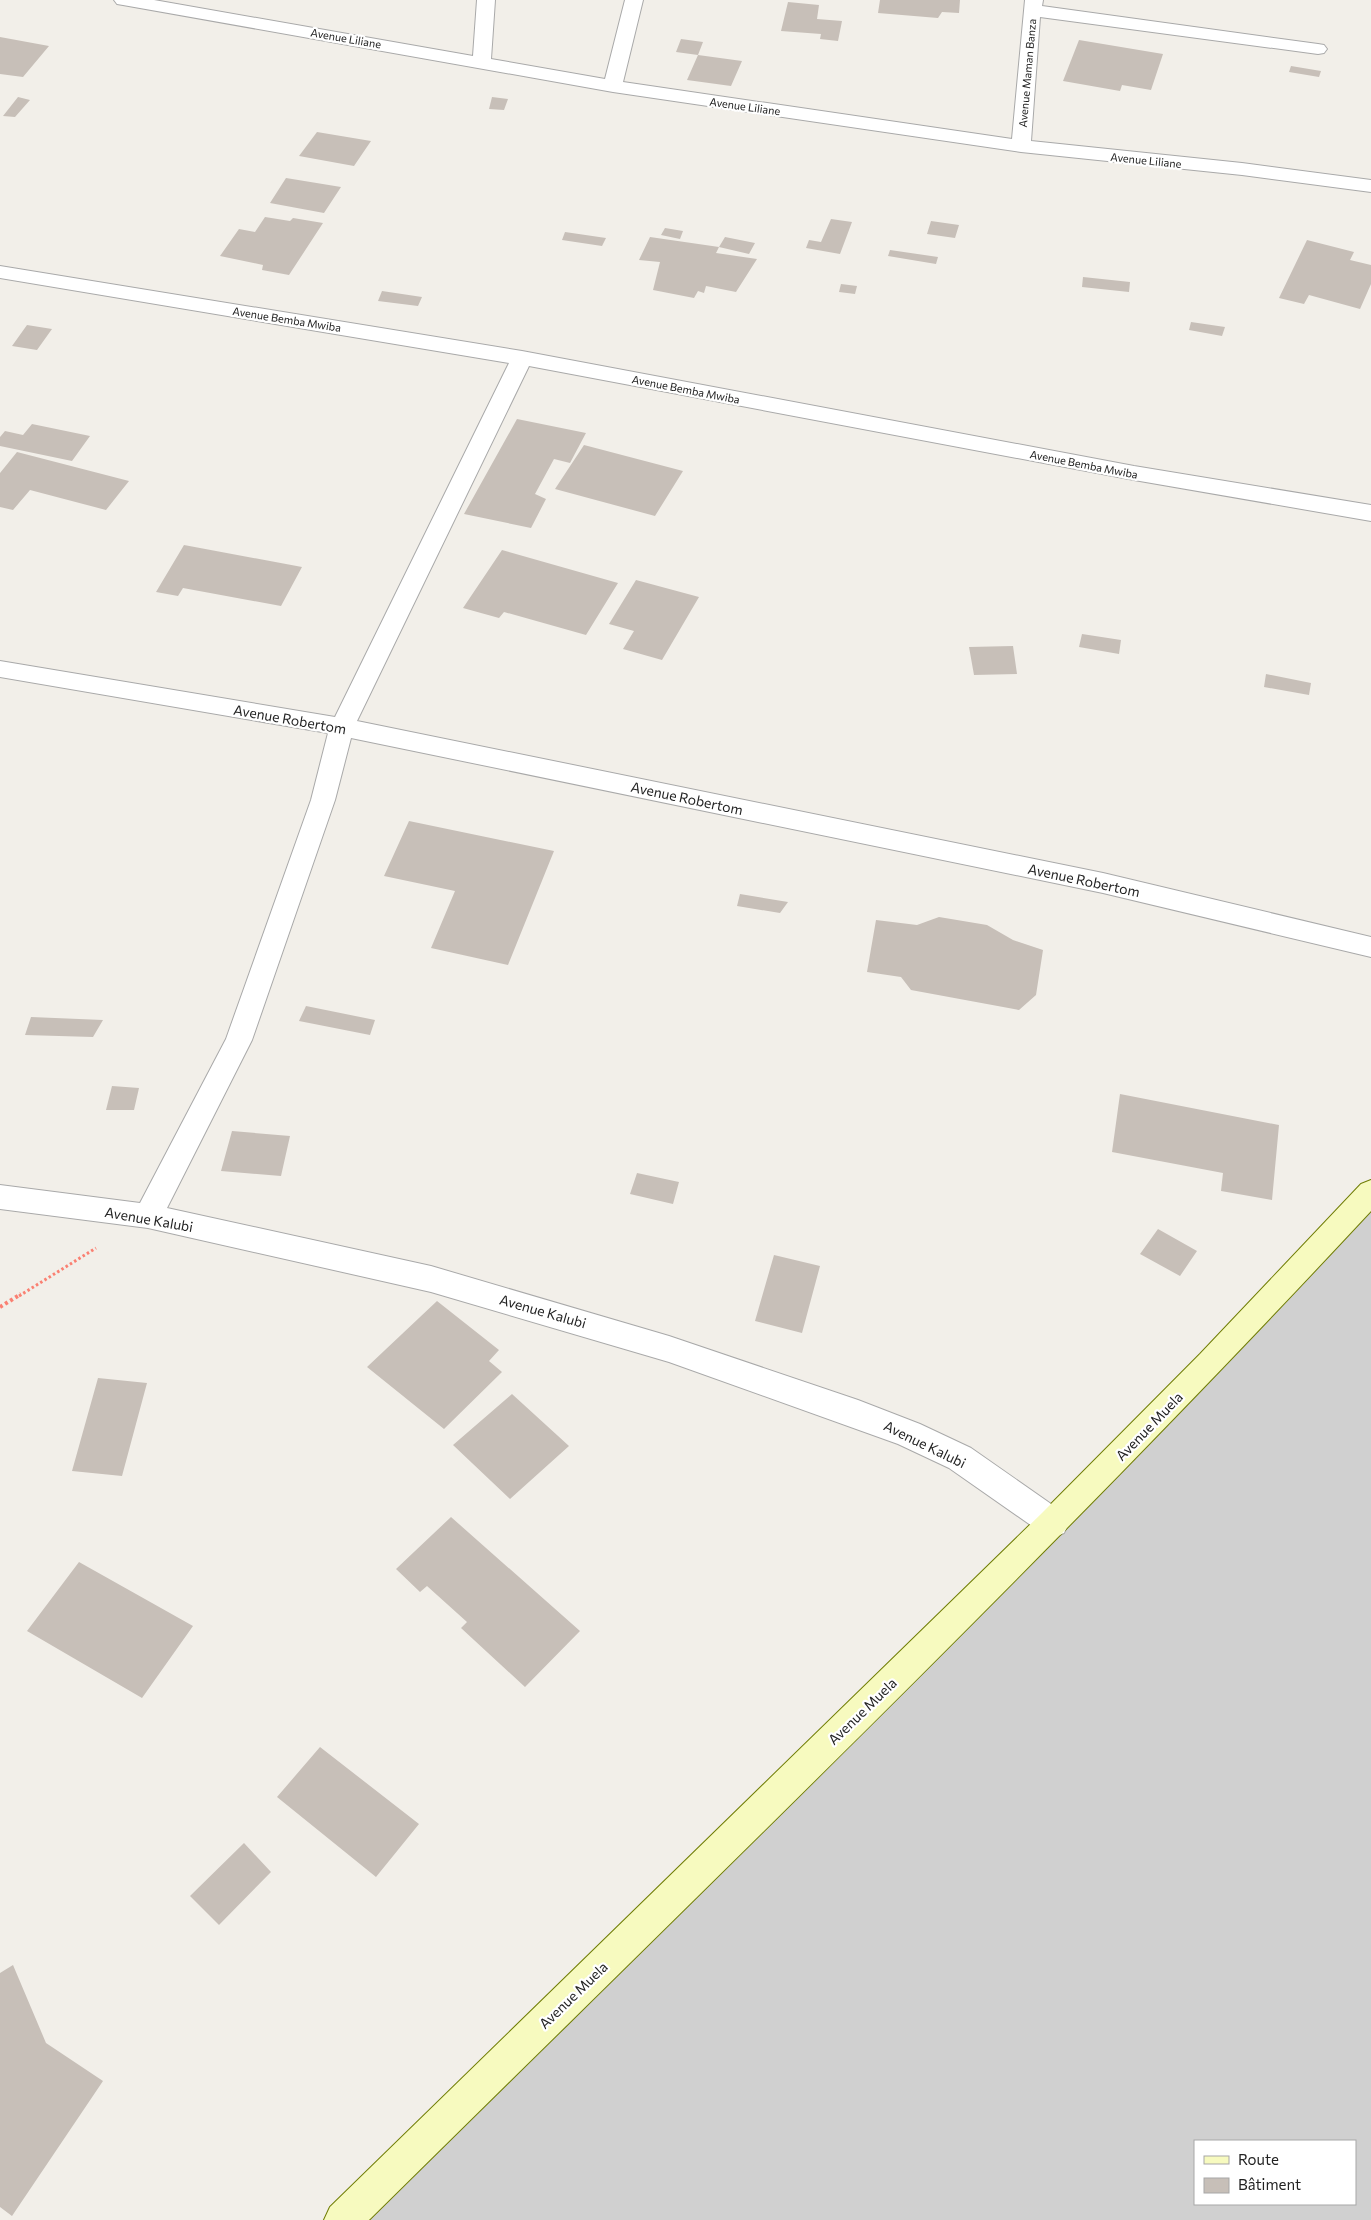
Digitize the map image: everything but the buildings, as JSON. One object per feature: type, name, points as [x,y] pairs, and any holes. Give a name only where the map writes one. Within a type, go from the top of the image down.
[{"type":"street","name":"Avenue Liliane","points":[[123,0],[613,86],[1021,146],[1252,170],[1371,186]]},
{"type":"street","points":[[482,63],[486,0]]},
{"type":"street","points":[[613,86],[634,0]]},
{"type":"street","points":[[1033,5],[1318,49]]},
{"type":"street","name":"Avenue Maman Banza","points":[[1021,146],[1033,5]]},
{"type":"street","name":"Avenue Bemba Mwiba","points":[[0,272],[522,358],[1134,473],[1371,513]]},
{"type":"street","points":[[148,1216],[239,1040],[322,800],[342,727],[522,358]]},
{"type":"street","name":"Avenue Robertom","points":[[0,669],[342,727],[1103,883],[1371,947]]},
{"type":"street","name":"Avenue Muela","points":[[343,2220],[1053,1523],[1210,1363],[1371,1192]]},
{"type":"street","name":"Avenue Kalubi","points":[[0,1197],[148,1216],[431,1279],[669,1348],[858,1414],[909,1434],[960,1458],[1053,1523]]},
{"type":"path","points":[[0,1307],[148,1216]]},
{"type":"shaded area","points":[[1371,1185],[1371,2220],[369,2220]]}]
